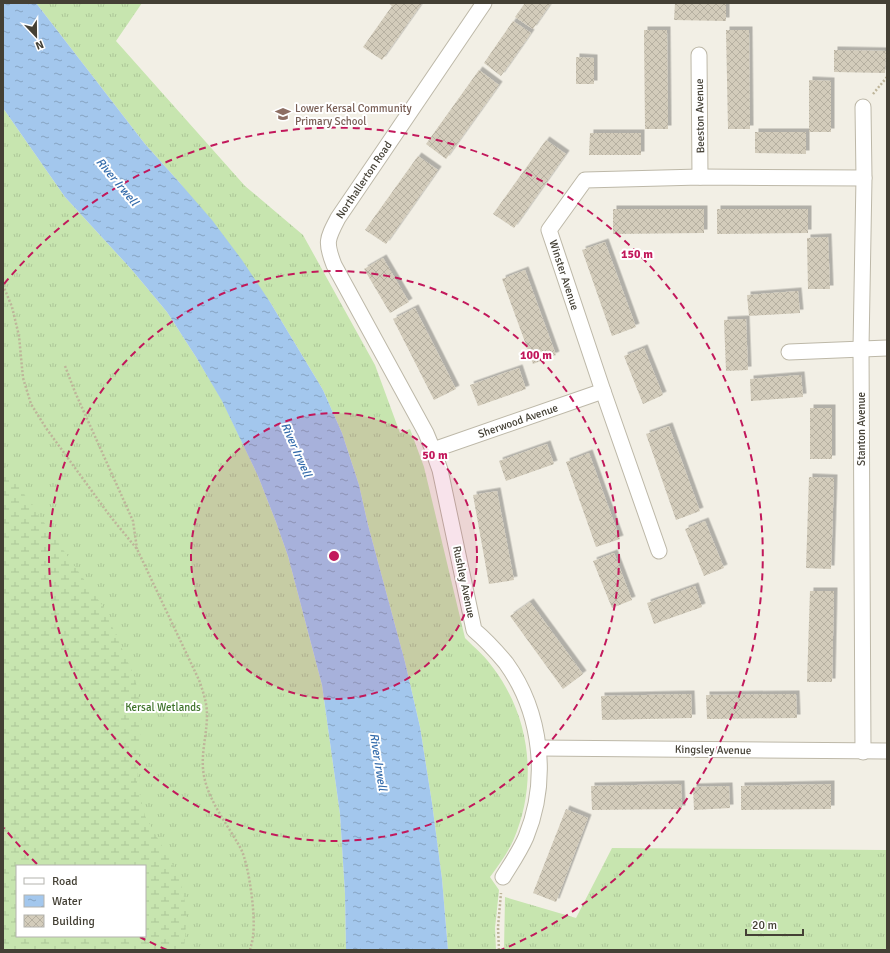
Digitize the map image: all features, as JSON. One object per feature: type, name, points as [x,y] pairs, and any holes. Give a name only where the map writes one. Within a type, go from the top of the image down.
[{"type":"street","name":"Northallerton Road","points":[[345,284],[334,265],[328,250],[330,233],[338,218],[484,3]]},
{"type":"street","name":"Beeston Avenue","points":[[699,55],[700,178]]},
{"type":"street","name":"Stanton Avenue","points":[[863,107],[864,178],[861,348],[863,752]]},
{"type":"street","name":"Winster Avenue","points":[[659,551],[602,392],[549,230],[585,180],[864,178]]},
{"type":"street","name":"Rushley Avenue","points":[[345,284],[434,450],[440,470],[474,630],[491,646],[506,664],[518,683],[528,704],[534,726],[540,771],[533,816],[526,838],[503,876]]},
{"type":"street","points":[[789,352],[887,348]]},
{"type":"street","name":"Sherwood Avenue","points":[[434,450],[602,392]]},
{"type":"street","name":"Kingsley Avenue","points":[[538,748],[863,752],[887,751]]},
{"type":"path","points":[[863,107],[887,77]]},
{"type":"path","points":[[3,285],[12,307],[19,336],[23,378],[31,404],[46,428],[105,510],[138,549]]},
{"type":"path","points":[[65,366],[75,392],[133,521],[138,549],[199,680],[204,694],[207,715],[202,756],[204,776],[212,798],[242,850],[248,867],[254,918],[254,935],[250,950]]},
{"type":"path","points":[[499,950],[498,927],[503,876]]},
{"type":"green space","points":[[36,3],[142,3],[116,41],[245,186],[303,235],[375,365],[400,433],[410,429],[424,467],[465,638],[488,660],[506,688],[516,709],[523,730],[527,752],[528,775],[526,797],[521,819],[511,846],[490,877],[499,890],[495,928],[496,950],[448,950],[442,879],[420,727],[405,662],[368,525],[359,485],[342,433],[323,390],[270,302],[179,182],[145,144]]},
{"type":"green space","name":"Kersal Wetlands","points":[[3,108],[65,197],[132,270],[167,312],[222,400],[258,476],[288,556],[322,685],[340,814],[345,894],[346,950],[3,950]]},
{"type":"green space","points":[[3,464],[104,608],[135,678],[142,715],[137,783],[145,816],[179,876],[187,911],[184,950],[3,950]]},
{"type":"green space","points":[[612,848],[887,850],[887,950],[504,950],[505,897],[576,918]]},
{"type":"water","name":"River Irwell","points":[[3,3],[36,3],[145,144],[212,220],[242,260],[270,302],[323,390],[342,433],[359,485],[368,525],[405,662],[420,727],[442,879],[448,950],[346,950],[345,894],[340,814],[322,685],[288,556],[276,522],[258,476],[222,401],[167,312],[132,270],[65,197],[3,108]]},
{"type":"building","points":[[388,3],[422,3],[382,60],[363,47],[392,6]]},
{"type":"building","points":[[525,3],[551,3],[533,29],[515,17]]},
{"type":"building","points":[[675,3],[726,3],[726,21],[674,20]]},
{"type":"building","points":[[513,21],[531,33],[501,76],[484,63]]},
{"type":"building","points":[[644,30],[667,30],[668,129],[645,129]]},
{"type":"building","points":[[726,30],[749,30],[750,129],[728,129]]},
{"type":"building","points":[[834,50],[886,51],[885,73],[834,72]]},
{"type":"building","points":[[576,57],[594,58],[594,84],[576,84]]},
{"type":"building","points":[[479,70],[499,85],[446,159],[426,144]]},
{"type":"building","points":[[809,80],[831,81],[831,132],[809,132]]},
{"type":"building","points":[[755,132],[806,132],[806,154],[755,153]]},
{"type":"building","points":[[590,133],[641,133],[641,155],[589,155]]},
{"type":"building","points":[[546,140],[566,154],[514,228],[493,214]]},
{"type":"building","points":[[418,156],[438,170],[386,244],[365,230]]},
{"type":"building","points":[[613,209],[704,209],[704,233],[613,234]]},
{"type":"building","points":[[717,209],[808,209],[808,233],[717,234]]},
{"type":"building","points":[[828,237],[830,289],[808,289],[807,238]]},
{"type":"building","points":[[605,242],[636,327],[612,336],[582,250]]},
{"type":"building","points":[[383,258],[409,302],[390,313],[364,269]]},
{"type":"building","points":[[525,270],[556,355],[533,364],[502,279]]},
{"type":"building","points":[[798,291],[800,313],[749,316],[747,295]]},
{"type":"building","points":[[415,308],[456,389],[434,400],[393,319]]},
{"type":"building","points":[[746,319],[748,370],[726,371],[724,320]]},
{"type":"building","points":[[644,348],[663,395],[643,404],[624,356]]},
{"type":"building","points":[[519,368],[526,389],[478,406],[470,385]]},
{"type":"building","points":[[801,375],[803,397],[751,401],[750,379]]},
{"type":"building","points":[[810,408],[832,408],[832,459],[810,459]]},
{"type":"building","points":[[669,426],[700,511],[676,520],[646,434]]},
{"type":"building","points":[[547,444],[554,464],[506,481],[499,461]]},
{"type":"building","points":[[589,453],[620,539],[596,547],[566,462]]},
{"type":"building","points":[[809,477],[834,478],[831,569],[806,568]]},
{"type":"building","points":[[497,491],[514,580],[489,584],[473,495]]},
{"type":"building","points":[[705,521],[724,568],[704,576],[685,529]]},
{"type":"building","points":[[614,553],[632,600],[612,608],[593,561]]},
{"type":"building","points":[[695,586],[702,607],[654,624],[647,603]]},
{"type":"building","points":[[810,591],[834,591],[832,682],[807,682]]},
{"type":"building","points":[[530,602],[583,674],[563,689],[510,616]]},
{"type":"building","points":[[691,694],[692,718],[602,720],[601,696]]},
{"type":"building","points":[[796,694],[797,718],[707,719],[706,695]]},
{"type":"building","points":[[681,784],[682,809],[592,810],[591,786]]},
{"type":"building","points":[[831,784],[831,809],[741,810],[741,786]]},
{"type":"building","points":[[729,786],[730,808],[694,810],[693,787]]},
{"type":"building","points":[[566,809],[588,818],[556,902],[533,893]]},
{"type":"place","name":"Lower Kersal Community Primary School","points":[[283,114]]}]
